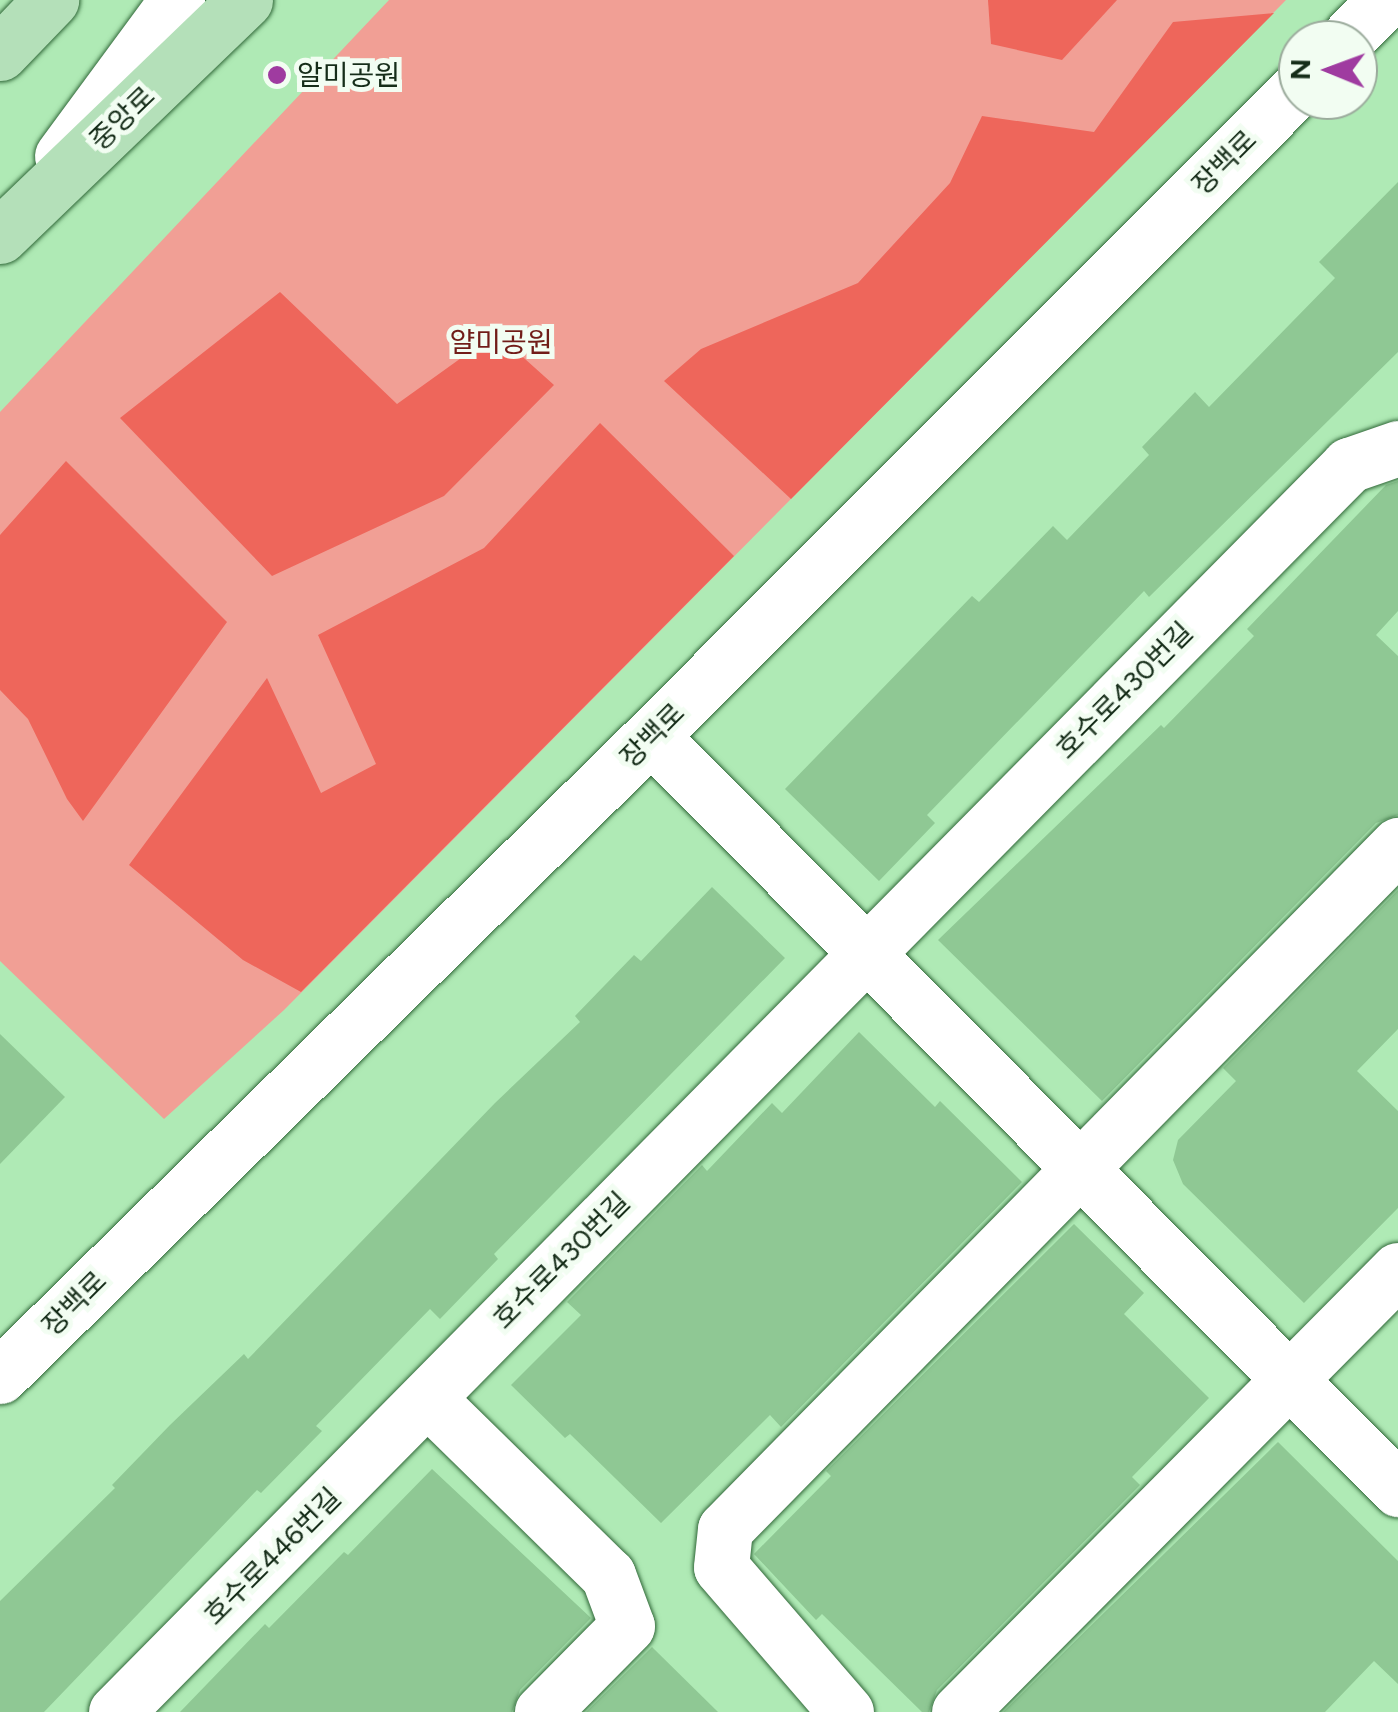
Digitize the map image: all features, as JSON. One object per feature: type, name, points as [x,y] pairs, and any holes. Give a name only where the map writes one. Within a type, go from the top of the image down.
[{"type":"main road","points":[[0,53],[51,0]]},
{"type":"main road","name":"중앙로","points":[[5,231],[245,0]]},
{"type":"street","points":[[5,231],[176,0]]},
{"type":"street","points":[[1366,20],[1385,0]]},
{"type":"street","name":"장백로","points":[[0,1376],[650,736],[1278,108]]},
{"type":"street","name":"호수로430번길","points":[[428,1399],[864,952],[1349,465],[1397,448]]},
{"type":"street","points":[[650,736],[1398,1489]]},
{"type":"street","points":[[846,1712],[721,1566],[725,1529],[1398,845]]},
{"type":"street","points":[[959,1712],[1398,1270]]},
{"type":"street","points":[[428,1399],[608,1575],[627,1626],[542,1712]]},
{"type":"street","name":"호수로446번길","points":[[116,1712],[428,1399]]},
{"type":"green space","name":"얄미공원","points":[[389,0],[1286,0],[284,1010],[164,1119],[0,961],[0,412]]},
{"type":"green space","points":[[988,0],[1117,0],[1062,60],[991,44]]},
{"type":"green space","points":[[1274,13],[791,499],[664,381],[701,349],[858,283],[950,183],[982,116],[1094,132],[1173,22]]},
{"type":"green space","points":[[280,292],[397,404],[496,333],[554,385],[444,496],[272,576],[120,418]]},
{"type":"green space","points":[[600,423],[734,556],[301,992],[243,960],[129,865],[267,678],[321,793],[376,764],[318,635],[484,548]]},
{"type":"green space","points":[[66,461],[227,622],[83,821],[67,799],[28,719],[0,690],[0,535]]},
{"type":"building","points":[[1398,182],[1398,352],[1149,597],[1144,591],[927,815],[935,823],[879,881],[785,789],[972,596],[979,602],[1053,526],[1067,540],[1149,455],[1142,447],[1195,392],[1209,407],[1335,278],[1319,262]]},
{"type":"building","points":[[1398,481],[1398,611],[1376,635],[1398,656],[1398,815],[1376,823],[1102,1101],[938,940],[1161,725],[1164,728],[1254,636],[1247,629],[1386,485]]},
{"type":"building","points":[[712,887],[785,958],[494,1254],[498,1259],[440,1319],[430,1309],[316,1426],[322,1431],[261,1493],[257,1490],[44,1712],[0,1712],[0,1601],[115,1488],[112,1485],[170,1425],[244,1354],[248,1359],[495,1103],[580,1022],[575,1016],[634,955],[641,961]]},
{"type":"building","points":[[1398,890],[1398,1029],[1357,1071],[1398,1111],[1398,1208],[1304,1303],[1183,1184],[1173,1160],[1178,1140],[1236,1081],[1223,1068]]},
{"type":"building","points":[[859,1032],[935,1107],[940,1101],[1022,1182],[781,1427],[770,1415],[661,1523],[570,1434],[565,1438],[511,1385],[581,1315],[567,1302],[702,1165],[707,1171],[772,1103],[782,1113]]},
{"type":"building","points":[[0,1034],[65,1097],[0,1164]]},
{"type":"building","points":[[1074,1224],[1144,1293],[1124,1314],[1209,1398],[1132,1477],[1140,1485],[937,1690],[929,1712],[922,1712],[822,1614],[816,1620],[754,1554],[831,1476],[826,1471]]},
{"type":"building","points":[[1278,1442],[1398,1561],[1398,1684],[1374,1661],[1325,1712],[1003,1712]]},
{"type":"building","points":[[432,1469],[591,1618],[520,1690],[512,1712],[180,1712],[265,1624],[269,1628],[344,1552],[348,1555]]},
{"type":"building","points":[[652,1647],[718,1712],[586,1712]]},
{"type":"place","name":"알미공원","points":[[277,75]]}]
